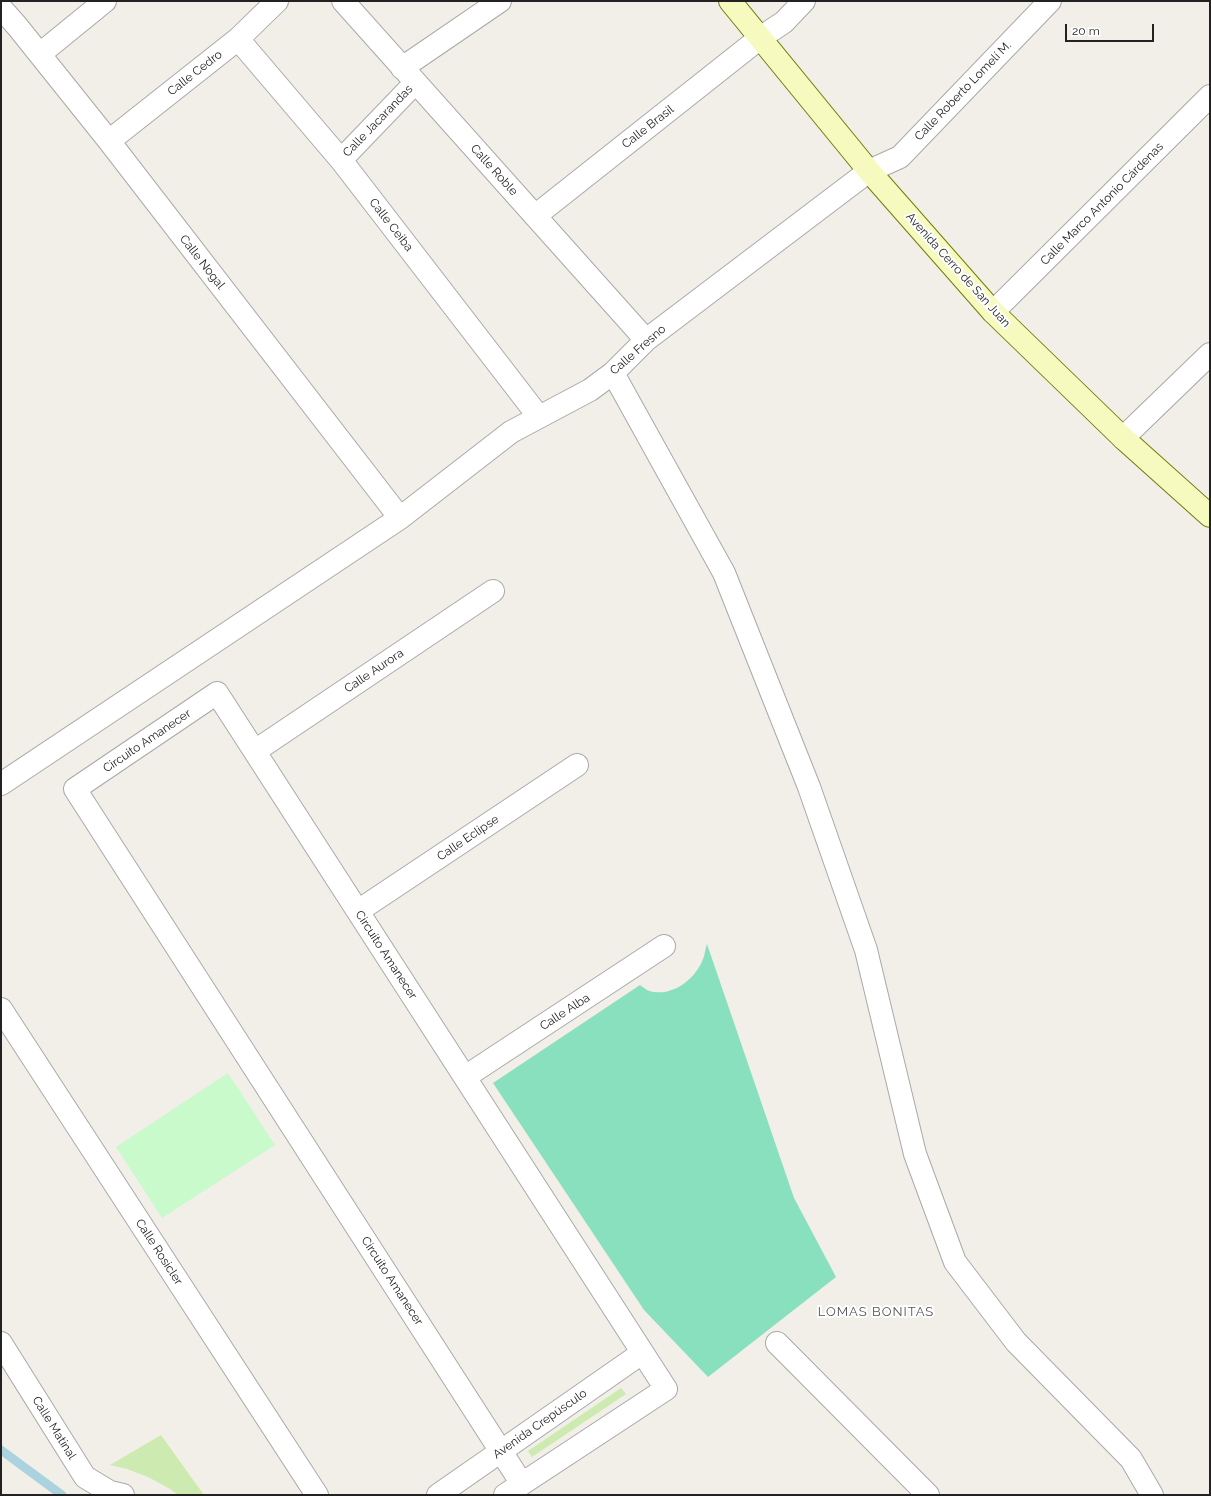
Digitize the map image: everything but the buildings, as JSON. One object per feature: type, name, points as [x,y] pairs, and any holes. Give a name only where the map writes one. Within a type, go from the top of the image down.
[{"type":"street","points":[[40,54],[105,1]]},
{"type":"street","name":"Calle Cedro","points":[[109,141],[238,39],[277,1]]},
{"type":"street","name":"Calle Roble","points":[[343,1],[646,340]]},
{"type":"street","name":"Calle Jacarandas","points":[[341,160],[409,76],[500,1]]},
{"type":"street","name":"Avenida Cerro de San Juan","points":[[730,1],[869,171],[993,312],[1123,438],[1210,516]]},
{"type":"street","name":"Calle Brasil","points":[[536,216],[760,38],[784,22],[804,1]]},
{"type":"street","name":"Calle Roberto Lomelí M.","points":[[869,171],[900,157],[1050,1]]},
{"type":"street","name":"Calle Nogal","points":[[1,8],[9,29],[40,54],[400,518]]},
{"type":"street","name":"Calle Ceiba","points":[[238,39],[341,160],[539,417]]},
{"type":"street","name":"Calle Marco Antonio Cárdenas","points":[[993,312],[1210,96]]},
{"type":"street","name":"Calle Fresno","points":[[1,784],[400,518],[510,432],[590,390],[613,373],[646,340],[869,171]]},
{"type":"street","points":[[1123,438],[1210,354]]},
{"type":"street","points":[[613,373],[724,573],[809,787],[866,950],[915,1154],[955,1262],[1016,1342],[1131,1458],[1152,1495]]},
{"type":"street","name":"Calle Aurora","points":[[255,751],[493,592]]},
{"type":"street","name":"Circuito Amanecer","points":[[217,693],[255,751],[666,1389],[514,1489],[501,1451],[75,789],[217,693]]},
{"type":"street","name":"Calle Eclipse","points":[[358,911],[577,765]]},
{"type":"street","name":"Calle Alba","points":[[465,1078],[664,946]]},
{"type":"street","name":"Calle Rosicler","points":[[1,1009],[317,1495]]},
{"type":"street","name":"Calle Matinal","points":[[1,1343],[84,1477],[110,1492],[123,1495]]},
{"type":"street","points":[[777,1343],[928,1495]]},
{"type":"street","name":"Avenida Crepúsculo","points":[[438,1495],[642,1353]]},
{"type":"green space","points":[[707,944],[794,1198],[836,1277],[708,1377],[644,1310],[493,1083],[640,985],[650,991],[662,992],[670,991],[684,984],[700,966]]},
{"type":"green space","points":[[228,1073],[275,1145],[162,1218],[116,1147]]},
{"type":"green space","points":[[621,1388],[626,1394],[532,1457],[528,1451]]},
{"type":"green space","points":[[161,1435],[204,1495],[178,1495],[148,1477],[127,1469],[110,1465]]},
{"type":"waterway","points":[[1,1450],[62,1495]]},
{"type":"district","name":"LOMAS BONITAS","points":[[876,1312]]}]
